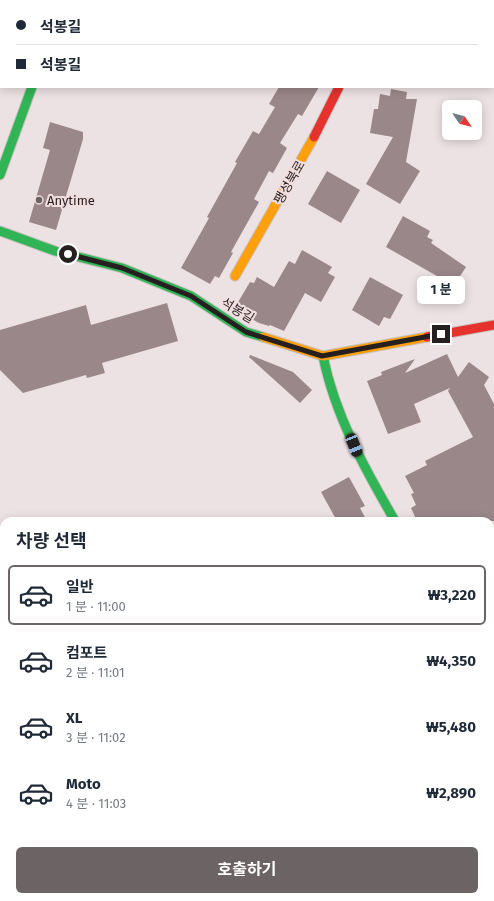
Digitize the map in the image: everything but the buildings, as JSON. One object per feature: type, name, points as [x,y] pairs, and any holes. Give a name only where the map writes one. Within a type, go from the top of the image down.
[{"type":"street","points":[[0,175],[32,88]]},
{"type":"street","name":"팽성북로","points":[[235,276],[306,152],[338,88]]},
{"type":"street","name":"석봉길","points":[[0,232],[55,251],[122,268],[191,296],[246,332],[322,356],[494,325]]},
{"type":"street","points":[[322,356],[328,381],[359,458],[393,517]]},
{"type":"traffic: fast","points":[[0,175],[32,88]]},
{"type":"traffic: fast","points":[[0,231],[55,251],[122,268],[191,296],[246,332],[263,337]]},
{"type":"traffic: fast","points":[[323,356],[335,400],[352,442],[393,517]]},
{"type":"traffic: slow","points":[[235,276],[314,137]]},
{"type":"traffic: slow","points":[[263,337],[323,356],[427,337]]},
{"type":"traffic: jam","points":[[314,137],[338,88]]},
{"type":"traffic: jam","points":[[427,337],[494,325]]},
{"type":"place","name":"Anytime","points":[[39,200]]},
{"type":"route","points":[[68,254],[122,268],[191,296],[246,332],[322,356],[441,334]]}]
